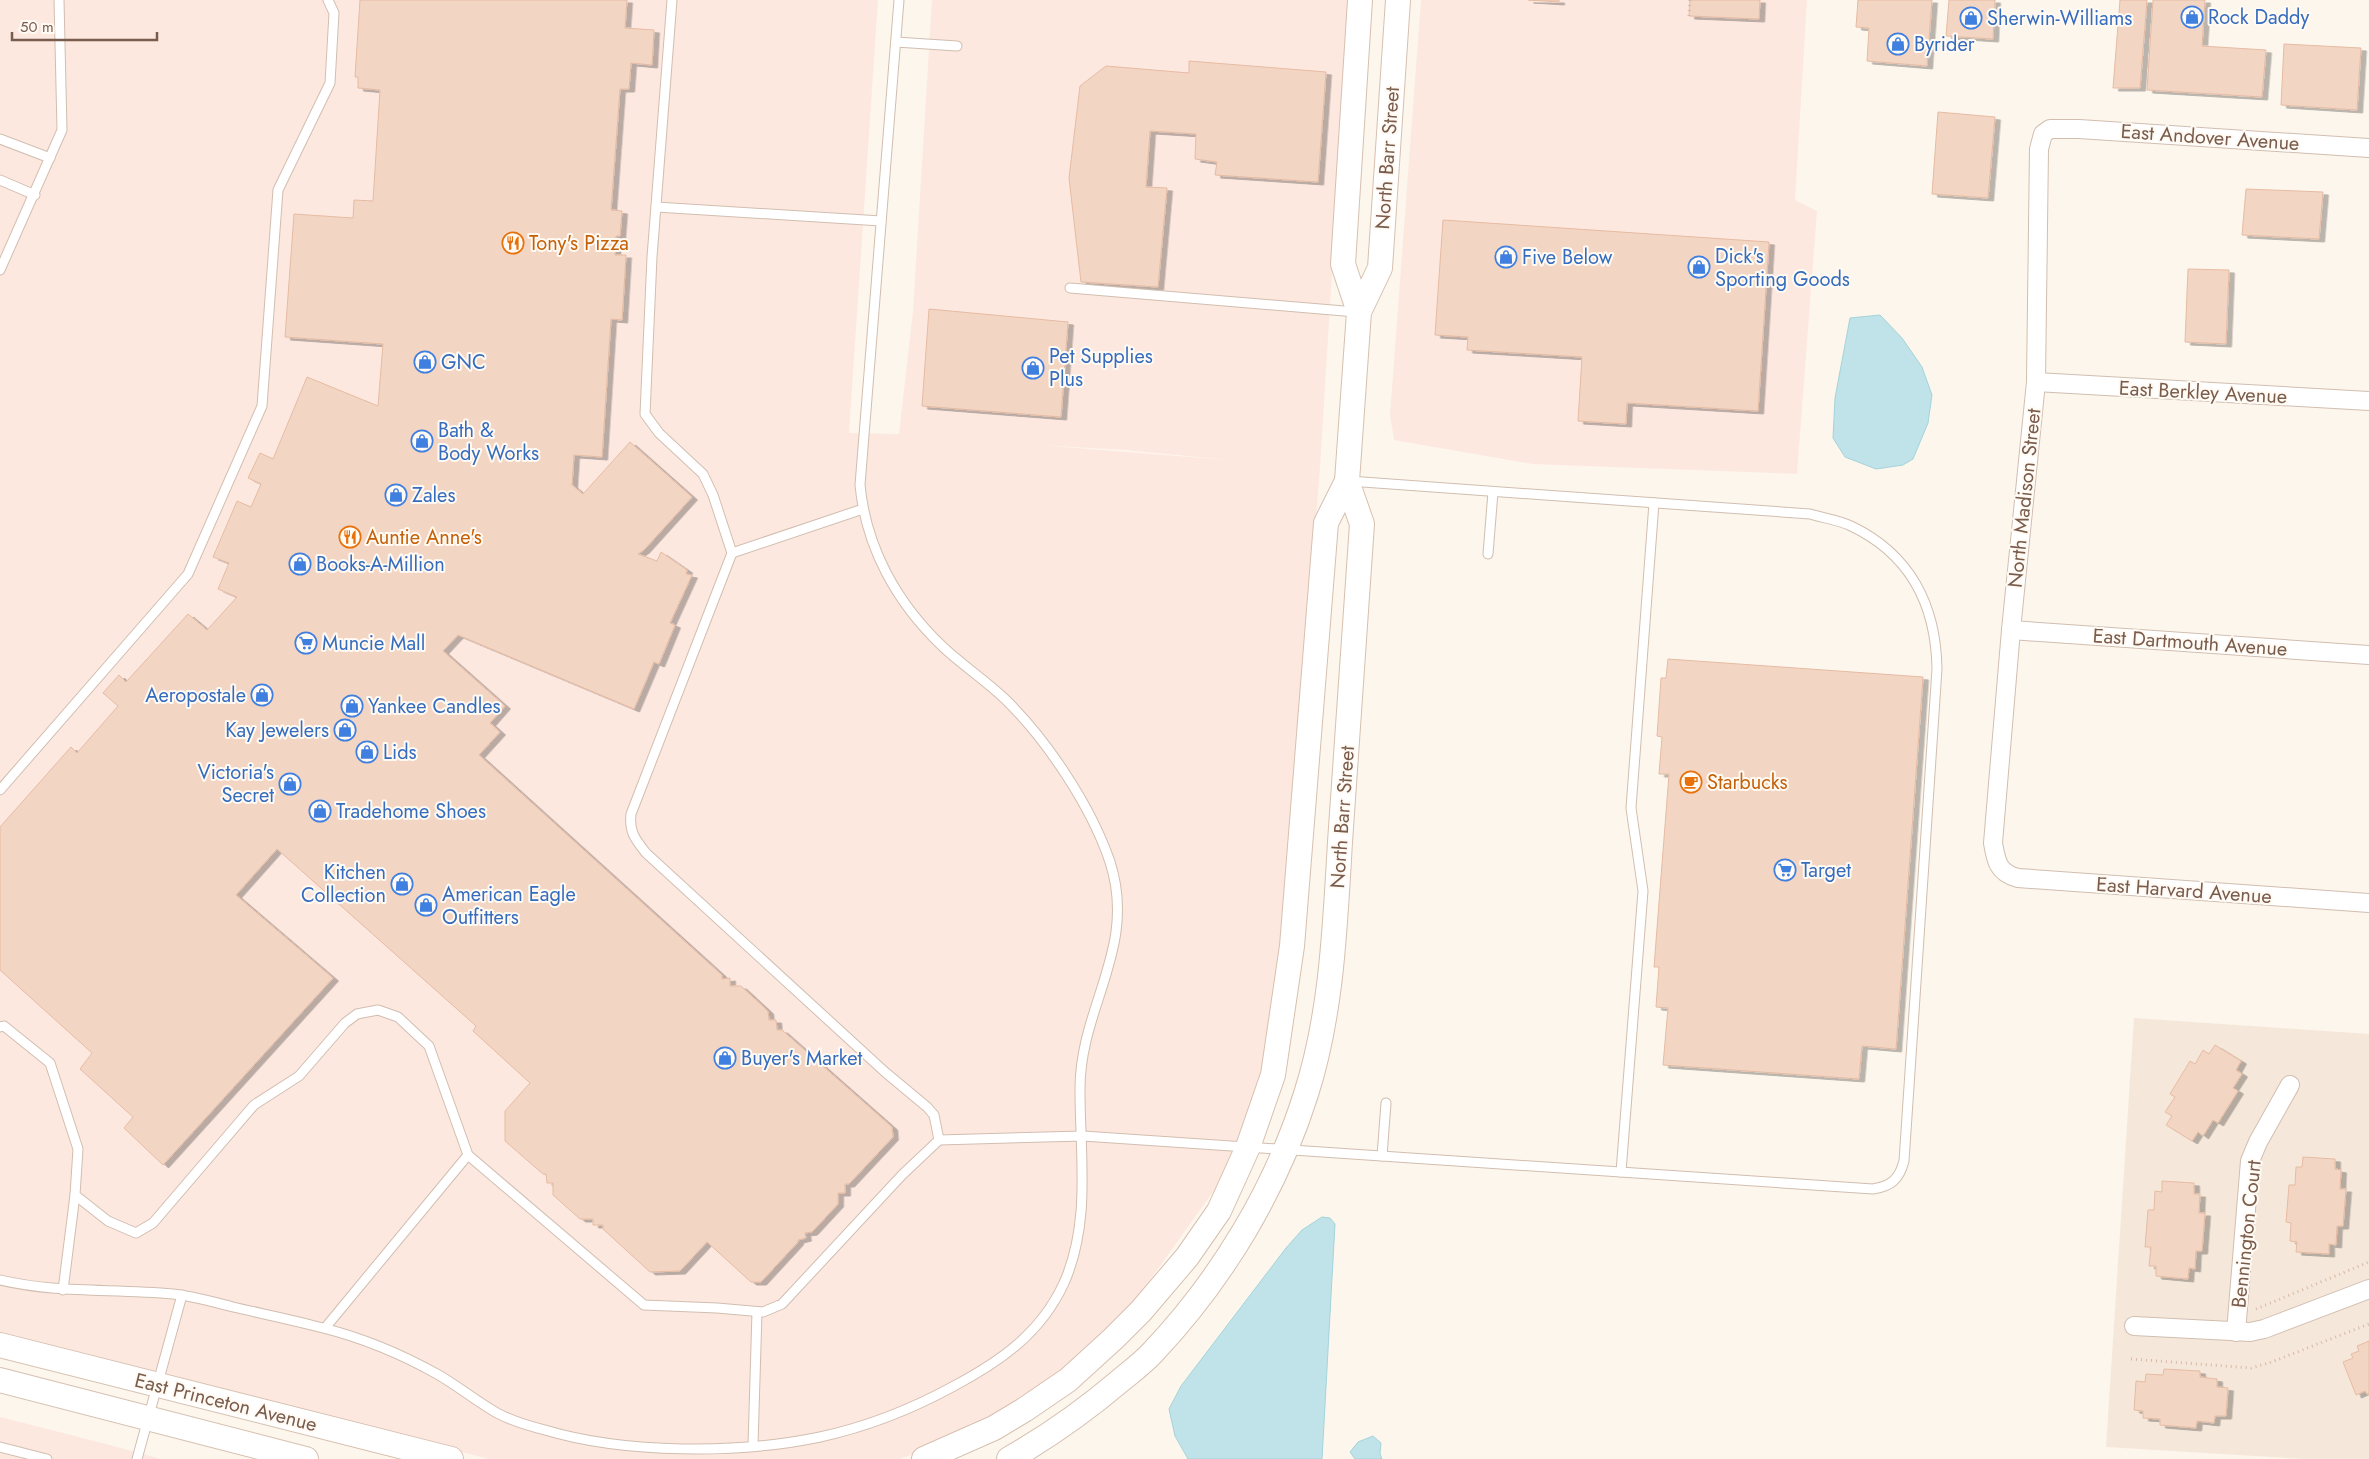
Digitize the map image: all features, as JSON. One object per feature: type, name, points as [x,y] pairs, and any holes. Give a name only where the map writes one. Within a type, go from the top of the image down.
[{"type":"street","name":"North Barr Street","points":[[1359,312],[1343,264],[1360,0]]},
{"type":"street","name":"North Barr Street","points":[[1248,1147],[1273,1075],[1280,1040],[1292,946],[1326,523],[1347,481],[1359,312],[1380,268],[1398,0]]},
{"type":"street","name":"East Andover Avenue","points":[[2050,129],[2369,148]]},
{"type":"street","name":"North Madison Street","points":[[2001,870],[1996,863],[1993,843],[2010,630],[2036,382],[2040,149],[2043,134],[2050,129]]},
{"type":"street","name":"East Berkley Avenue","points":[[2036,382],[2369,401]]},
{"type":"street","name":"North Barr Street","points":[[1285,1150],[1307,1093],[1320,1041],[1333,953],[1362,524],[1347,481]]},
{"type":"street","name":"East Dartmouth Avenue","points":[[2010,630],[2369,655]]},
{"type":"street","name":"East Harvard Avenue","points":[[2001,870],[2010,876],[2018,878],[2369,903]]},
{"type":"street","name":"Bennington Court","points":[[2236,1332],[2250,1161],[2258,1142],[2290,1085]]},
{"type":"street","points":[[924,1459],[994,1428],[1024,1410],[1068,1380],[1113,1339],[1141,1311],[1187,1257],[1219,1211],[1248,1147]]},
{"type":"street","points":[[1009,1459],[1044,1439],[1096,1402],[1153,1352],[1214,1278],[1250,1225],[1285,1150]]},
{"type":"street","points":[[2134,1326],[2236,1332],[2264,1329],[2369,1289]]},
{"type":"street","name":"East Princeton Avenue","points":[[0,1345],[452,1459]]},
{"type":"street","name":"East Princeton Avenue","points":[[0,1380],[306,1459]]},
{"type":"lane","points":[[0,270],[62,130],[60,0]]},
{"type":"lane","points":[[0,790],[188,574],[262,406],[278,190],[330,83],[334,13],[328,0]]},
{"type":"lane","points":[[672,0],[656,207],[645,414],[660,433],[703,474],[713,495],[732,553],[631,814],[630,827],[637,842],[646,853],[885,1072],[927,1107],[934,1115],[939,1140]]},
{"type":"lane","points":[[0,1280],[30,1287],[63,1290],[131,1290],[182,1295],[325,1328],[392,1350],[440,1375],[503,1416],[548,1432],[633,1446],[701,1448],[753,1445],[822,1437],[881,1420],[933,1398],[996,1362],[1017,1347],[1035,1330],[1062,1288],[1070,1266],[1082,1219],[1083,1136],[1080,1097],[1081,1056],[1111,961],[1119,917],[1118,895],[1111,866],[1090,818],[1067,778],[1037,736],[1005,699],[945,649],[905,605],[895,590],[875,548],[863,509],[860,485],[899,0]]},
{"type":"lane","points":[[896,42],[957,46]]},
{"type":"lane","points":[[0,139],[50,158]]},
{"type":"lane","points":[[0,180],[35,194]]},
{"type":"lane","points":[[656,207],[881,220]]},
{"type":"lane","points":[[1070,288],[1359,312]]},
{"type":"lane","points":[[75,1195],[108,1221],[136,1233],[154,1224],[254,1105],[299,1076],[345,1023],[357,1014],[378,1010],[398,1017],[429,1046],[468,1155],[644,1305],[763,1312],[782,1304],[902,1175],[939,1140],[1083,1136],[1873,1189],[1886,1187],[1894,1182],[1901,1172],[1904,1161],[1937,669],[1937,648],[1932,622],[1919,586],[1901,563],[1874,539],[1850,525],[1810,514],[1347,481]]},
{"type":"lane","points":[[1488,554],[1493,492]]},
{"type":"lane","points":[[1621,1172],[1643,891],[1631,808],[1654,503]]},
{"type":"lane","points":[[732,553],[863,509]]},
{"type":"lane","points":[[0,1027],[4,1026],[50,1064],[78,1149],[75,1195],[63,1290]]},
{"type":"lane","points":[[1382,1156],[1386,1103]]},
{"type":"lane","points":[[325,1328],[468,1155]]},
{"type":"lane","points":[[137,1459],[156,1384],[182,1295]]},
{"type":"lane","points":[[753,1445],[757,1312]]},
{"type":"lane","points":[[0,1447],[47,1459]]},
{"type":"path","points":[[1689,16],[1690,0]]},
{"type":"path","points":[[2256,1309],[2369,1262]]},
{"type":"path","points":[[2131,1359],[2251,1368],[2269,1363],[2369,1324]]},
{"type":"shaded area","name":"Muncie Mall","points":[[0,0],[878,0],[849,433],[899,434],[913,311],[932,0],[1349,0],[1320,467],[1278,1019],[1246,1125],[1220,1182],[1130,1308],[1071,1364],[965,1434],[900,1459],[489,1459],[0,1333]],"holes":[[[1039,445],[1125,450],[1229,460]]]},
{"type":"shaded area","points":[[1421,0],[1807,0],[1795,200],[1817,211],[1797,474],[1532,464],[1394,440],[1390,415]]},
{"type":"shaded area","points":[[2134,1018],[2369,1034],[2369,1459],[2303,1459],[2106,1447]]},
{"type":"shaded area","points":[[0,1417],[106,1444],[161,1459],[0,1459]]},
{"type":"water","points":[[1880,315],[1902,338],[1922,367],[1932,395],[1928,423],[1913,459],[1903,465],[1876,469],[1845,457],[1833,438],[1835,398],[1850,318]]},
{"type":"water","points":[[1322,1217],[1330,1218],[1335,1224],[1322,1459],[1188,1459],[1175,1436],[1169,1409],[1181,1386],[1286,1248],[1302,1230]]},
{"type":"water","points":[[1373,1436],[1381,1443],[1380,1454],[1382,1459],[1355,1459],[1350,1452],[1358,1442]]},
{"type":"building","name":"Muncie Mall","points":[[360,0],[627,0],[625,28],[654,30],[652,65],[631,63],[629,89],[620,89],[611,210],[622,211],[620,236],[616,236],[615,255],[626,255],[622,320],[611,319],[602,457],[574,455],[572,485],[583,494],[630,442],[692,497],[644,550],[638,554],[657,561],[661,552],[687,570],[686,574],[692,575],[670,623],[675,625],[659,664],[654,662],[634,709],[458,635],[443,651],[505,706],[490,723],[500,732],[479,755],[722,975],[722,979],[730,978],[730,986],[741,986],[768,1011],[769,1020],[776,1020],[777,1030],[782,1030],[892,1127],[893,1137],[849,1184],[845,1184],[845,1193],[838,1193],[838,1204],[812,1232],[805,1233],[806,1238],[798,1240],[761,1282],[751,1282],[707,1242],[680,1271],[650,1272],[603,1229],[603,1225],[593,1225],[593,1219],[580,1219],[553,1195],[553,1183],[547,1183],[546,1174],[543,1174],[505,1141],[505,1111],[530,1083],[473,1031],[476,1026],[277,849],[236,895],[333,978],[163,1165],[124,1128],[133,1117],[80,1069],[92,1053],[0,970],[0,827],[71,747],[77,753],[118,706],[103,693],[119,675],[126,682],[188,614],[207,630],[237,597],[218,589],[229,563],[213,557],[237,501],[251,507],[261,484],[248,478],[260,453],[273,459],[307,377],[378,406],[383,344],[285,337],[294,214],[353,218],[354,200],[373,201],[380,90],[358,88],[358,77],[355,77]]},
{"type":"building","points":[[1528,0],[1559,0],[1559,2]]},
{"type":"building","points":[[1690,0],[1760,0],[1759,19],[1689,16]]},
{"type":"building","name":"Byrider","points":[[1858,0],[1932,0],[1927,66],[1867,61],[1869,28],[1856,27]]},
{"type":"building","name":"Sherwin-Williams","points":[[1949,0],[1995,0],[1993,39],[1946,36]]},
{"type":"building","points":[[2120,0],[2147,0],[2140,88],[2113,88]]},
{"type":"building","points":[[2153,0],[2205,0],[2202,46],[2266,50],[2262,97],[2147,90]]},
{"type":"building","points":[[2284,44],[2361,48],[2357,110],[2281,105]]},
{"type":"building","points":[[1189,61],[1326,72],[1318,182],[1215,175],[1217,162],[1195,159],[1196,134],[1150,131],[1146,187],[1167,188],[1158,287],[1081,282],[1069,178],[1080,86],[1106,66],[1189,73]]},
{"type":"building","points":[[1938,112],[1995,117],[1988,198],[1932,194]]},
{"type":"building","points":[[2246,189],[2323,192],[2319,239],[2242,235]]},
{"type":"building","points":[[1443,220],[1769,242],[1758,411],[1627,403],[1626,424],[1578,421],[1582,357],[1467,350],[1468,337],[1435,335]]},
{"type":"building","points":[[2188,269],[2229,270],[2226,344],[2185,342]]},
{"type":"building","points":[[929,309],[1068,322],[1061,417],[922,406]]},
{"type":"building","name":"Target","points":[[1668,659],[1923,677],[1896,1049],[1862,1046],[1859,1079],[1663,1065],[1668,1008],[1656,1007],[1659,967],[1654,967],[1669,774],[1659,774],[1662,737],[1657,736],[1661,678],[1666,678]]},
{"type":"building","points":[[2215,1045],[2241,1061],[2236,1070],[2242,1074],[2233,1088],[2238,1091],[2218,1123],[2213,1120],[2203,1136],[2198,1132],[2192,1141],[2166,1125],[2172,1116],[2165,1112],[2175,1097],[2170,1094],[2190,1061],[2195,1064],[2203,1050],[2209,1054]]},
{"type":"building","points":[[2303,1157],[2335,1159],[2335,1169],[2341,1170],[2340,1189],[2346,1189],[2343,1226],[2337,1226],[2336,1245],[2329,1244],[2329,1254],[2296,1252],[2297,1242],[2290,1241],[2291,1223],[2286,1222],[2289,1185],[2295,1185],[2296,1167],[2302,1167]]},
{"type":"building","points":[[2162,1181],[2194,1183],[2194,1194],[2200,1194],[2199,1213],[2205,1213],[2202,1251],[2196,1251],[2195,1269],[2189,1268],[2188,1279],[2156,1276],[2156,1266],[2149,1266],[2151,1247],[2145,1247],[2148,1210],[2154,1210],[2155,1191],[2162,1192]]},
{"type":"building","points":[[2369,1341],[2369,1394],[2365,1391],[2356,1395],[2343,1362],[2353,1358],[2351,1354],[2359,1351],[2357,1346]]},
{"type":"building","points":[[2164,1369],[2200,1371],[2200,1377],[2217,1379],[2217,1387],[2228,1388],[2226,1416],[2215,1416],[2214,1423],[2197,1421],[2196,1428],[2160,1425],[2160,1419],[2143,1418],[2143,1411],[2134,1410],[2136,1381],[2145,1382],[2146,1374],[2163,1375]]},
{"type":"place","name":"Rock Daddy","points":[[2192,17]]},
{"type":"place","name":"Sherwin-Williams","points":[[1971,18]]},
{"type":"place","name":"Byrider","points":[[1898,44]]},
{"type":"place","name":"Tony's Pizza","points":[[513,243]]},
{"type":"place","name":"Five Below","points":[[1506,257]]},
{"type":"place","name":"Dick's Sporting Goods","points":[[1699,267]]},
{"type":"place","name":"GNC","points":[[425,362]]},
{"type":"place","name":"Pet Supplies Plus","points":[[1033,368]]},
{"type":"place","name":"Bath & Body Works","points":[[422,441]]},
{"type":"place","name":"Zales","points":[[396,495]]},
{"type":"place","name":"Auntie Anne's","points":[[350,537]]},
{"type":"place","name":"Books-A-Million","points":[[300,564]]},
{"type":"place","name":"Muncie Mall","points":[[306,643]]},
{"type":"place","name":"Aeropostale","points":[[262,695]]},
{"type":"place","name":"Yankee Candles","points":[[352,706]]},
{"type":"place","name":"Kay Jewelers","points":[[345,730]]},
{"type":"place","name":"Lids","points":[[367,752]]},
{"type":"place","name":"Starbucks","points":[[1691,782]]},
{"type":"place","name":"Victoria's Secret","points":[[290,784]]},
{"type":"place","name":"Tradehome Shoes","points":[[320,811]]},
{"type":"place","name":"Target","points":[[1785,870]]},
{"type":"place","name":"Kitchen Collection","points":[[402,884]]},
{"type":"place","name":"American Eagle Outfitters","points":[[426,905]]},
{"type":"place","name":"Buyer's Market","points":[[725,1058]]}]
